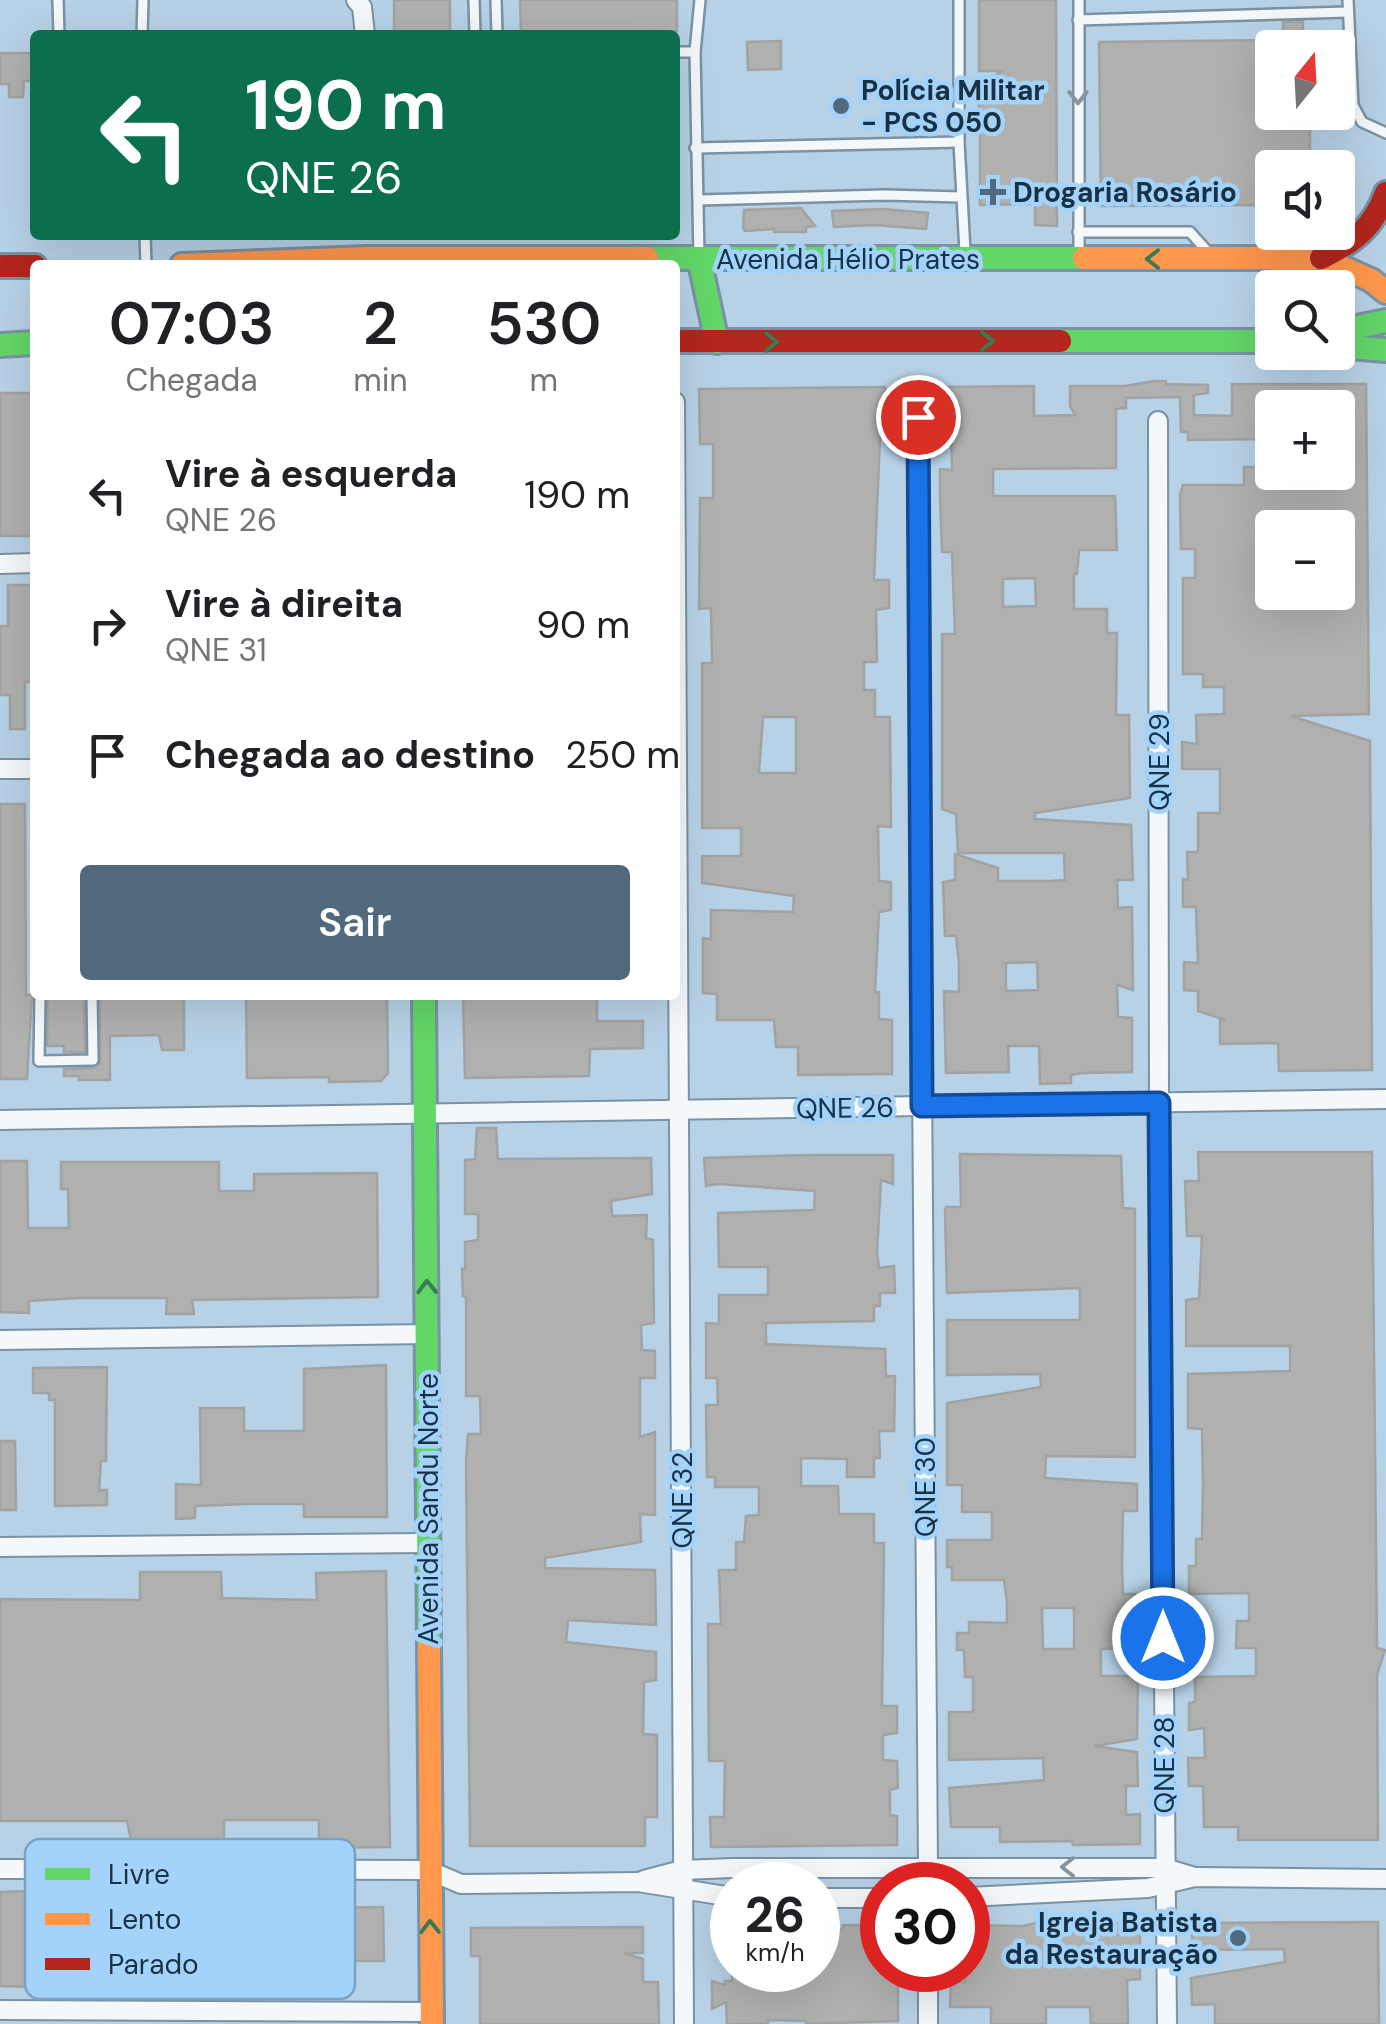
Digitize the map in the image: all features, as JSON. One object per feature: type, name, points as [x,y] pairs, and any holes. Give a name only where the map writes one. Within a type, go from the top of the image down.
[{"type":"main road","points":[[1321,258],[1368,231],[1380,213],[1386,193]]},
{"type":"main road","name":"Avenida Hélio Prates","points":[[294,260],[367,246],[699,258],[1321,258],[1371,280],[1386,292]]},
{"type":"main road","points":[[699,258],[718,342]]},
{"type":"main road","points":[[1272,258],[1295,270]]},
{"type":"main road","points":[[0,266],[30,266]]},
{"type":"main road","points":[[1355,329],[1386,321]]},
{"type":"main road","points":[[680,341],[1255,341]]},
{"type":"main road","points":[[0,345],[30,343]]},
{"type":"main road","points":[[1355,347],[1386,350]]},
{"type":"main road","name":"Avenida Sandu Norte","points":[[424,1000],[432,2018]]},
{"type":"street","points":[[359,3],[365,30]]},
{"type":"street","name":"QNE 30","points":[[918,417],[928,1862]]},
{"type":"street","name":"QNE 29","points":[[1158,421],[1159,1103]]},
{"type":"street","points":[[0,564],[30,563]]},
{"type":"street","points":[[0,770],[30,769]]},
{"type":"street","name":"QNE 32","points":[[680,992],[684,2024]]},
{"type":"street","name":"QNE 26","points":[[0,1120],[1386,1100]]},
{"type":"street","name":"QNE 28","points":[[1159,1103],[1166,2024]]},
{"type":"street","points":[[0,1340],[428,1334]]},
{"type":"street","points":[[0,1547],[426,1543]]},
{"type":"street","points":[[0,1869],[25,1869]]},
{"type":"street","points":[[638,1882],[682,1870],[860,1869]]},
{"type":"street","points":[[355,1870],[428,1870],[461,1884],[474,1885],[638,1882],[710,1894]]},
{"type":"street","points":[[990,1870],[1195,1878],[1386,1878]]},
{"type":"street","points":[[990,1894],[1165,1877]]},
{"type":"street","points":[[928,1992],[928,2024]]},
{"type":"street","points":[[0,2010],[432,2018]]},
{"type":"lane","points":[[58,0],[59,30]]},
{"type":"lane","points":[[142,0],[142,30]]},
{"type":"lane","points":[[474,0],[475,30]]},
{"type":"lane","points":[[496,0],[497,30]]},
{"type":"lane","points":[[699,258],[694,52],[700,0]]},
{"type":"lane","points":[[959,0],[959,142],[966,260]]},
{"type":"lane","points":[[1078,259],[1079,0]]},
{"type":"lane","points":[[1078,20],[1348,6],[1353,105],[1362,122],[1386,133]]},
{"type":"lane","points":[[680,52],[694,52]]},
{"type":"lane","points":[[695,148],[959,142]]},
{"type":"lane","points":[[699,200],[961,196]]},
{"type":"lane","points":[[1078,232],[1190,232],[1214,259]]},
{"type":"lane","points":[[40,1000],[39,1061],[93,1060],[92,1000]]},
{"type":"building","points":[[394,0],[450,0],[450,30],[394,30]]},
{"type":"building","points":[[520,0],[677,0],[677,30],[521,30]]},
{"type":"building","points":[[979,0],[1056,0],[1057,226],[1035,225],[1035,204],[980,205],[980,112],[976,92],[1001,71],[979,71]]},
{"type":"building","points":[[1303,21],[1303,30],[1283,30],[1283,22]]},
{"type":"building","points":[[1255,40],[1255,130],[1310,130],[1310,150],[1255,150],[1255,205],[1101,206],[1099,42]]},
{"type":"building","points":[[781,41],[781,69],[748,70],[747,42]]},
{"type":"building","points":[[0,53],[30,53],[30,81],[24,81],[23,97],[9,97],[9,84],[0,84]]},
{"type":"building","points":[[801,208],[815,226],[806,227],[806,232],[743,228],[744,210]]},
{"type":"building","points":[[883,209],[928,213],[926,229],[834,227],[832,211]]},
{"type":"building","points":[[1154,381],[1208,385],[1208,393],[1194,395],[1194,415],[1232,416],[1232,384],[1366,384],[1369,714],[1291,716],[1370,741],[1372,1070],[1279,1071],[1278,1043],[1220,1044],[1220,1020],[1226,1020],[1198,1011],[1198,991],[1184,990],[1184,962],[1198,963],[1196,907],[1183,907],[1183,879],[1188,880],[1187,852],[1198,852],[1198,813],[1220,813],[1220,769],[1182,769],[1182,742],[1197,744],[1196,715],[1224,714],[1224,687],[1203,687],[1203,674],[1183,674],[1183,578],[1195,578],[1195,549],[1181,549],[1183,485],[1244,485],[1244,467],[1255,467],[1255,490],[1355,490],[1355,390],[1255,390],[1255,439],[1188,440],[1188,432],[1181,432],[1180,397],[1126,398],[1126,408],[1116,409],[1116,468],[993,469],[993,496],[1115,496],[1117,550],[1079,550],[1074,609],[1107,609],[1107,633],[1117,633],[1116,715],[1129,715],[1130,798],[1035,813],[1035,819],[1131,825],[1133,880],[1117,880],[1118,908],[1132,907],[1133,990],[1117,985],[1118,1017],[1132,1018],[1132,1072],[1082,1073],[1071,1075],[1071,1083],[1040,1084],[1039,1046],[1008,1046],[1009,1072],[946,1073],[944,991],[959,992],[959,963],[956,936],[945,936],[943,882],[955,880],[955,854],[998,868],[998,881],[1065,880],[1064,853],[958,853],[956,814],[942,809],[942,634],[955,634],[952,552],[942,552],[940,497],[940,469],[952,470],[951,434],[941,434],[940,387],[1034,386],[1034,416],[1075,415],[1070,406],[1070,386],[1125,386]],"holes":[[[1035,578],[1036,606],[1003,607],[1003,579]],[[1037,962],[1038,990],[1006,991],[1006,963]]]},
{"type":"building","points":[[885,387],[887,415],[881,415],[874,580],[889,580],[889,608],[876,610],[877,662],[864,662],[864,690],[875,690],[875,717],[890,717],[891,827],[878,826],[879,881],[891,882],[891,910],[879,912],[875,992],[879,992],[879,1019],[892,1020],[892,1074],[798,1075],[798,1047],[776,1047],[774,1020],[717,1020],[717,994],[703,993],[703,938],[711,939],[711,910],[793,912],[794,896],[702,883],[702,856],[741,856],[741,828],[702,828],[702,663],[712,663],[711,608],[699,609],[700,498],[713,498],[713,444],[700,444],[699,389]],"holes":[[[763,717],[796,717],[796,773],[759,773]]]},
{"type":"building","points":[[0,393],[30,393],[30,536],[0,536]]},
{"type":"building","points":[[8,585],[30,585],[30,682],[25,682],[25,729],[10,729],[10,695],[0,695],[0,626],[8,626]]},
{"type":"building","points":[[0,804],[25,804],[26,995],[32,1000],[27,1079],[0,1079]]},
{"type":"building","points":[[48,1000],[84,1000],[85,1052],[64,1052],[64,1046],[47,1046]]},
{"type":"building","points":[[100,1000],[184,1000],[184,1050],[162,1050],[159,1035],[110,1036],[110,1080],[64,1076],[64,1069],[93,1068],[100,1063]]},
{"type":"building","points":[[246,1000],[387,1000],[388,1073],[381,1081],[247,1078]]},
{"type":"building","points":[[463,1000],[597,1000],[597,1021],[643,1021],[643,1048],[590,1049],[589,1076],[465,1078]]},
{"type":"building","points":[[477,1128],[496,1128],[498,1159],[651,1158],[652,1194],[611,1201],[612,1216],[647,1215],[646,1238],[653,1240],[654,1323],[641,1325],[642,1350],[655,1351],[655,1378],[640,1378],[640,1437],[655,1432],[655,1515],[640,1514],[641,1542],[545,1558],[545,1568],[655,1570],[656,1625],[568,1620],[566,1642],[656,1652],[656,1680],[644,1682],[643,1734],[657,1735],[657,1817],[645,1817],[645,1846],[470,1846],[466,1461],[468,1434],[481,1434],[480,1396],[466,1396],[466,1297],[462,1269],[465,1242],[478,1240],[478,1214],[465,1214],[465,1160],[475,1159]]},
{"type":"building","points":[[1198,1152],[1372,1152],[1377,1648],[1385,1650],[1377,1675],[1378,1840],[1238,1840],[1238,1827],[1204,1827],[1203,1786],[1189,1786],[1188,1758],[1205,1758],[1204,1728],[1189,1730],[1189,1703],[1195,1702],[1195,1677],[1256,1676],[1256,1648],[1236,1648],[1237,1621],[1249,1621],[1249,1593],[1189,1594],[1189,1566],[1196,1566],[1196,1539],[1202,1539],[1203,1484],[1202,1429],[1188,1428],[1188,1374],[1290,1371],[1290,1346],[1186,1346],[1186,1300],[1199,1298],[1202,1236],[1187,1236],[1185,1181],[1199,1181]]},
{"type":"building","points":[[960,1154],[1121,1156],[1123,1208],[1135,1209],[1135,1457],[1046,1456],[1045,1478],[1137,1484],[1137,1511],[1123,1511],[1122,1566],[1123,1594],[1135,1594],[1136,1621],[1125,1621],[1125,1648],[1101,1649],[1101,1676],[1138,1676],[1137,1739],[1094,1746],[1137,1752],[1138,1786],[1126,1786],[1126,1815],[1140,1814],[1140,1844],[1000,1842],[1000,1827],[951,1827],[949,1788],[1044,1780],[1043,1758],[949,1760],[949,1712],[973,1712],[973,1677],[965,1677],[964,1650],[957,1650],[957,1633],[969,1633],[969,1622],[1007,1623],[1007,1602],[1004,1580],[952,1580],[952,1567],[947,1567],[947,1540],[992,1540],[992,1512],[962,1512],[962,1485],[947,1485],[947,1403],[1041,1387],[1040,1374],[947,1375],[947,1320],[1080,1320],[1080,1288],[947,1293],[945,1211],[946,1207],[961,1207]],"holes":[[[1042,1608],[1074,1608],[1074,1649],[1043,1649]]]},
{"type":"building","points":[[893,1155],[893,1184],[881,1180],[877,1252],[879,1268],[894,1266],[895,1293],[880,1293],[880,1306],[874,1306],[874,1321],[766,1323],[766,1344],[885,1349],[886,1376],[895,1376],[894,1431],[879,1431],[880,1458],[874,1458],[874,1477],[847,1477],[847,1459],[801,1458],[801,1486],[838,1486],[839,1514],[874,1514],[874,1543],[884,1543],[882,1706],[897,1706],[897,1733],[883,1735],[883,1760],[897,1761],[898,1788],[890,1790],[890,1815],[897,1816],[897,1845],[711,1847],[710,1817],[724,1817],[725,1761],[709,1761],[708,1624],[721,1624],[719,1570],[736,1570],[736,1542],[744,1542],[746,1516],[759,1515],[759,1487],[715,1487],[715,1477],[707,1477],[706,1405],[718,1405],[717,1378],[706,1378],[706,1323],[719,1324],[719,1295],[768,1295],[768,1267],[719,1267],[718,1213],[814,1210],[815,1191],[706,1186],[704,1158]]},
{"type":"building","points":[[0,1161],[27,1161],[28,1228],[69,1228],[68,1189],[61,1189],[61,1162],[219,1162],[219,1191],[254,1191],[254,1174],[377,1173],[378,1297],[192,1300],[194,1314],[166,1314],[167,1298],[77,1298],[29,1301],[29,1313],[0,1312]]},
{"type":"building","points":[[386,1365],[387,1517],[304,1517],[304,1504],[245,1504],[195,1506],[195,1518],[176,1519],[176,1484],[201,1485],[200,1408],[244,1408],[244,1431],[304,1431],[304,1369]]},
{"type":"building","points":[[107,1367],[106,1461],[101,1461],[99,1490],[107,1490],[107,1505],[55,1506],[55,1400],[49,1400],[49,1393],[33,1393],[33,1368]]},
{"type":"building","points":[[0,1441],[15,1441],[16,1510],[0,1510]]},
{"type":"building","points":[[386,1571],[390,1847],[355,1847],[355,1839],[319,1839],[319,1820],[224,1820],[224,1839],[131,1839],[127,1821],[0,1821],[0,1599],[140,1600],[140,1572],[221,1572],[222,1598],[317,1600],[316,1573]]},
{"type":"building","points":[[25,1891],[25,1987],[0,1986],[0,1892]]},
{"type":"building","points":[[383,1907],[384,1961],[355,1961],[355,1908]]},
{"type":"building","points":[[1051,1920],[1060,1929],[1068,1921],[1140,1924],[1140,1979],[1127,1980],[1128,2024],[1091,2024],[1090,2007],[1046,2007],[1046,2024],[991,2024],[991,2007],[950,2007],[951,1992],[990,1992],[990,1925],[1022,1926]]},
{"type":"building","points":[[1378,1922],[1379,2024],[1215,2024],[1215,2004],[1192,2005],[1191,1978],[1285,1962],[1284,1949],[1192,1950],[1192,1927],[1205,1927],[1205,1923]]},
{"type":"building","points":[[843,1925],[860,1925],[860,1992],[898,1992],[898,2021],[806,2024],[768,2020],[768,2024],[727,2024],[726,2002],[712,2009],[712,1992],[840,1992]]},
{"type":"building","points":[[643,1927],[643,1953],[624,1953],[643,1959],[643,1982],[658,1982],[659,2024],[480,2024],[480,1956],[471,1956],[471,1928]]},
{"type":"traffic: fast","points":[[647,258],[1084,258]]},
{"type":"traffic: fast","points":[[699,258],[717,342]]},
{"type":"traffic: fast","points":[[1276,260],[1295,270]]},
{"type":"traffic: fast","points":[[1355,327],[1386,321]]},
{"type":"traffic: fast","points":[[1060,341],[1255,341]]},
{"type":"traffic: fast","points":[[0,345],[30,343]]},
{"type":"traffic: fast","points":[[1355,347],[1386,350]]},
{"type":"traffic: fast","points":[[424,1000],[429,1646]]},
{"type":"traffic: slow","points":[[314,260],[647,258]]},
{"type":"traffic: slow","points":[[1084,258],[1321,258],[1371,280],[1386,292]]},
{"type":"traffic: slow","points":[[429,1646],[432,2024]]},
{"type":"traffic: jam","points":[[1321,258],[1361,233],[1386,193]]},
{"type":"traffic: jam","points":[[0,266],[30,266]]},
{"type":"traffic: jam","points":[[680,341],[1060,341]]},
{"type":"place","name":"Polícia Militar - PCS 050","points":[[841,106]]},
{"type":"place","name":"Drogaria Rosário","points":[[993,192]]},
{"type":"place","name":"Igreja Batista da Restauração","points":[[1238,1938]]},
{"type":"route","points":[[918,417],[922,1106],[1159,1103],[1163,1638]]}]
